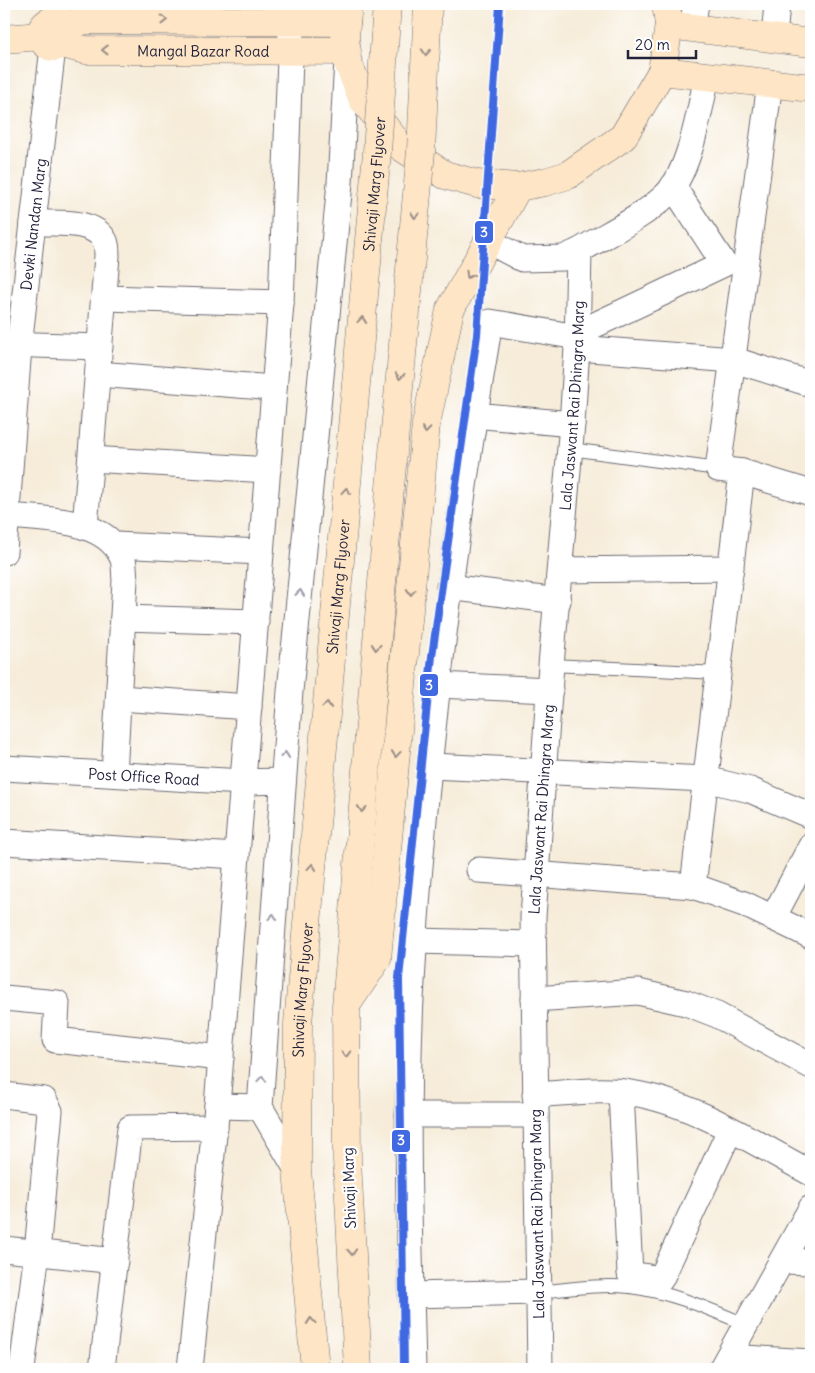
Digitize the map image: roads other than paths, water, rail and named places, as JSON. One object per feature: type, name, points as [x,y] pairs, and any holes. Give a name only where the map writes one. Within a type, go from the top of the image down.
[{"type":"main road","name":"Shivaji Marg Flyover","points":[[297,1170],[298,1023],[377,152],[387,4]]},
{"type":"main road","points":[[346,1006],[421,151],[428,4]]},
{"type":"main road","points":[[347,13],[347,56],[363,100],[400,147],[445,175],[476,184],[518,187],[568,175],[623,137],[662,72],[681,15],[774,38],[811,43]]},
{"type":"main road","name":"Mangal Bazar Road","points":[[4,39],[56,30],[87,20],[347,13]]},
{"type":"main road","name":"Mangal Bazar Road","points":[[56,30],[84,50],[292,50],[347,56]]},
{"type":"main road","points":[[662,72],[811,88]]},
{"type":"main road","points":[[346,1006],[377,959],[426,424],[450,310],[518,187]]},
{"type":"main road","name":"Shivaji Marg","points":[[346,1006],[348,1160],[358,1369]]},
{"type":"main road","points":[[297,1170],[315,1369]]},
{"type":"street","points":[[774,38],[777,4]]},
{"type":"street","points":[[190,1369],[216,1117],[281,303],[292,13]]},
{"type":"street","name":"Devki Nandan Marg","points":[[5,532],[12,345],[32,223],[56,30]]},
{"type":"street","points":[[297,1170],[260,1108],[283,782],[340,183],[347,56]]},
{"type":"street","points":[[488,241],[522,259],[563,258],[579,251],[646,209],[666,194],[680,176],[698,119],[707,76]]},
{"type":"street","points":[[693,886],[731,568],[730,470],[734,360],[770,83]]},
{"type":"street","points":[[577,339],[724,264],[673,186]]},
{"type":"street","points":[[32,223],[87,226],[98,232],[105,241],[107,256],[85,528]]},
{"type":"street","name":"Lala Jaswant Rai Dhingra Marg","points":[[540,1369],[533,944],[551,665],[561,570],[572,424],[577,339],[579,251]]},
{"type":"street","points":[[104,298],[281,303]]},
{"type":"street","points":[[414,1369],[408,1115],[415,941],[437,685],[474,415],[490,322],[577,339],[734,360],[811,384]]},
{"type":"street","points":[[12,345],[100,347]]},
{"type":"street","points":[[98,374],[274,388]]},
{"type":"street","points":[[474,415],[572,424]]},
{"type":"street","points":[[91,459],[268,470]]},
{"type":"street","points":[[730,470],[811,493]]},
{"type":"street","points":[[5,532],[66,521],[102,534],[115,545],[123,558],[125,580],[114,774]]},
{"type":"street","points":[[115,545],[261,552]]},
{"type":"street","points":[[561,570],[731,568]]},
{"type":"street","points":[[450,587],[558,601]]},
{"type":"street","points":[[123,618],[256,622]]},
{"type":"street","points":[[437,685],[550,690]]},
{"type":"street","points":[[118,698],[249,707]]},
{"type":"street","points":[[430,766],[544,773],[706,779],[750,790],[811,816]]},
{"type":"street","name":"Post Office Road","points":[[4,768],[243,782],[283,782]]},
{"type":"street","points":[[4,842],[237,856]]},
{"type":"street","points":[[773,918],[811,846]]},
{"type":"street","points":[[479,870],[693,886],[744,904],[811,936]]},
{"type":"street","points":[[415,941],[533,944]]},
{"type":"street","points":[[534,999],[638,992],[686,1003],[717,1015],[811,1066]]},
{"type":"street","points":[[4,998],[57,1003],[55,1040],[221,1058]]},
{"type":"street","points":[[408,1115],[535,1105],[621,1092],[650,1096],[680,1106],[811,1173]]},
{"type":"street","points":[[621,1092],[630,1274],[660,1279],[730,1130]]},
{"type":"street","points":[[4,1096],[38,1098],[44,1100],[50,1111],[22,1369]]},
{"type":"street","points":[[102,1369],[130,1128],[216,1117],[260,1108]]},
{"type":"street","points":[[800,1364],[725,1363],[783,1262],[811,1208]]},
{"type":"street","points":[[4,1249],[115,1261]]},
{"type":"street","points":[[783,1262],[811,1262]]},
{"type":"street","points":[[411,1295],[538,1292]]},
{"type":"lane","points":[[570,449],[730,470]]},
{"type":"lane","points":[[551,665],[719,673]]},
{"type":"lane","points":[[538,1292],[602,1286],[653,1291],[702,1306],[747,1325]]}]
